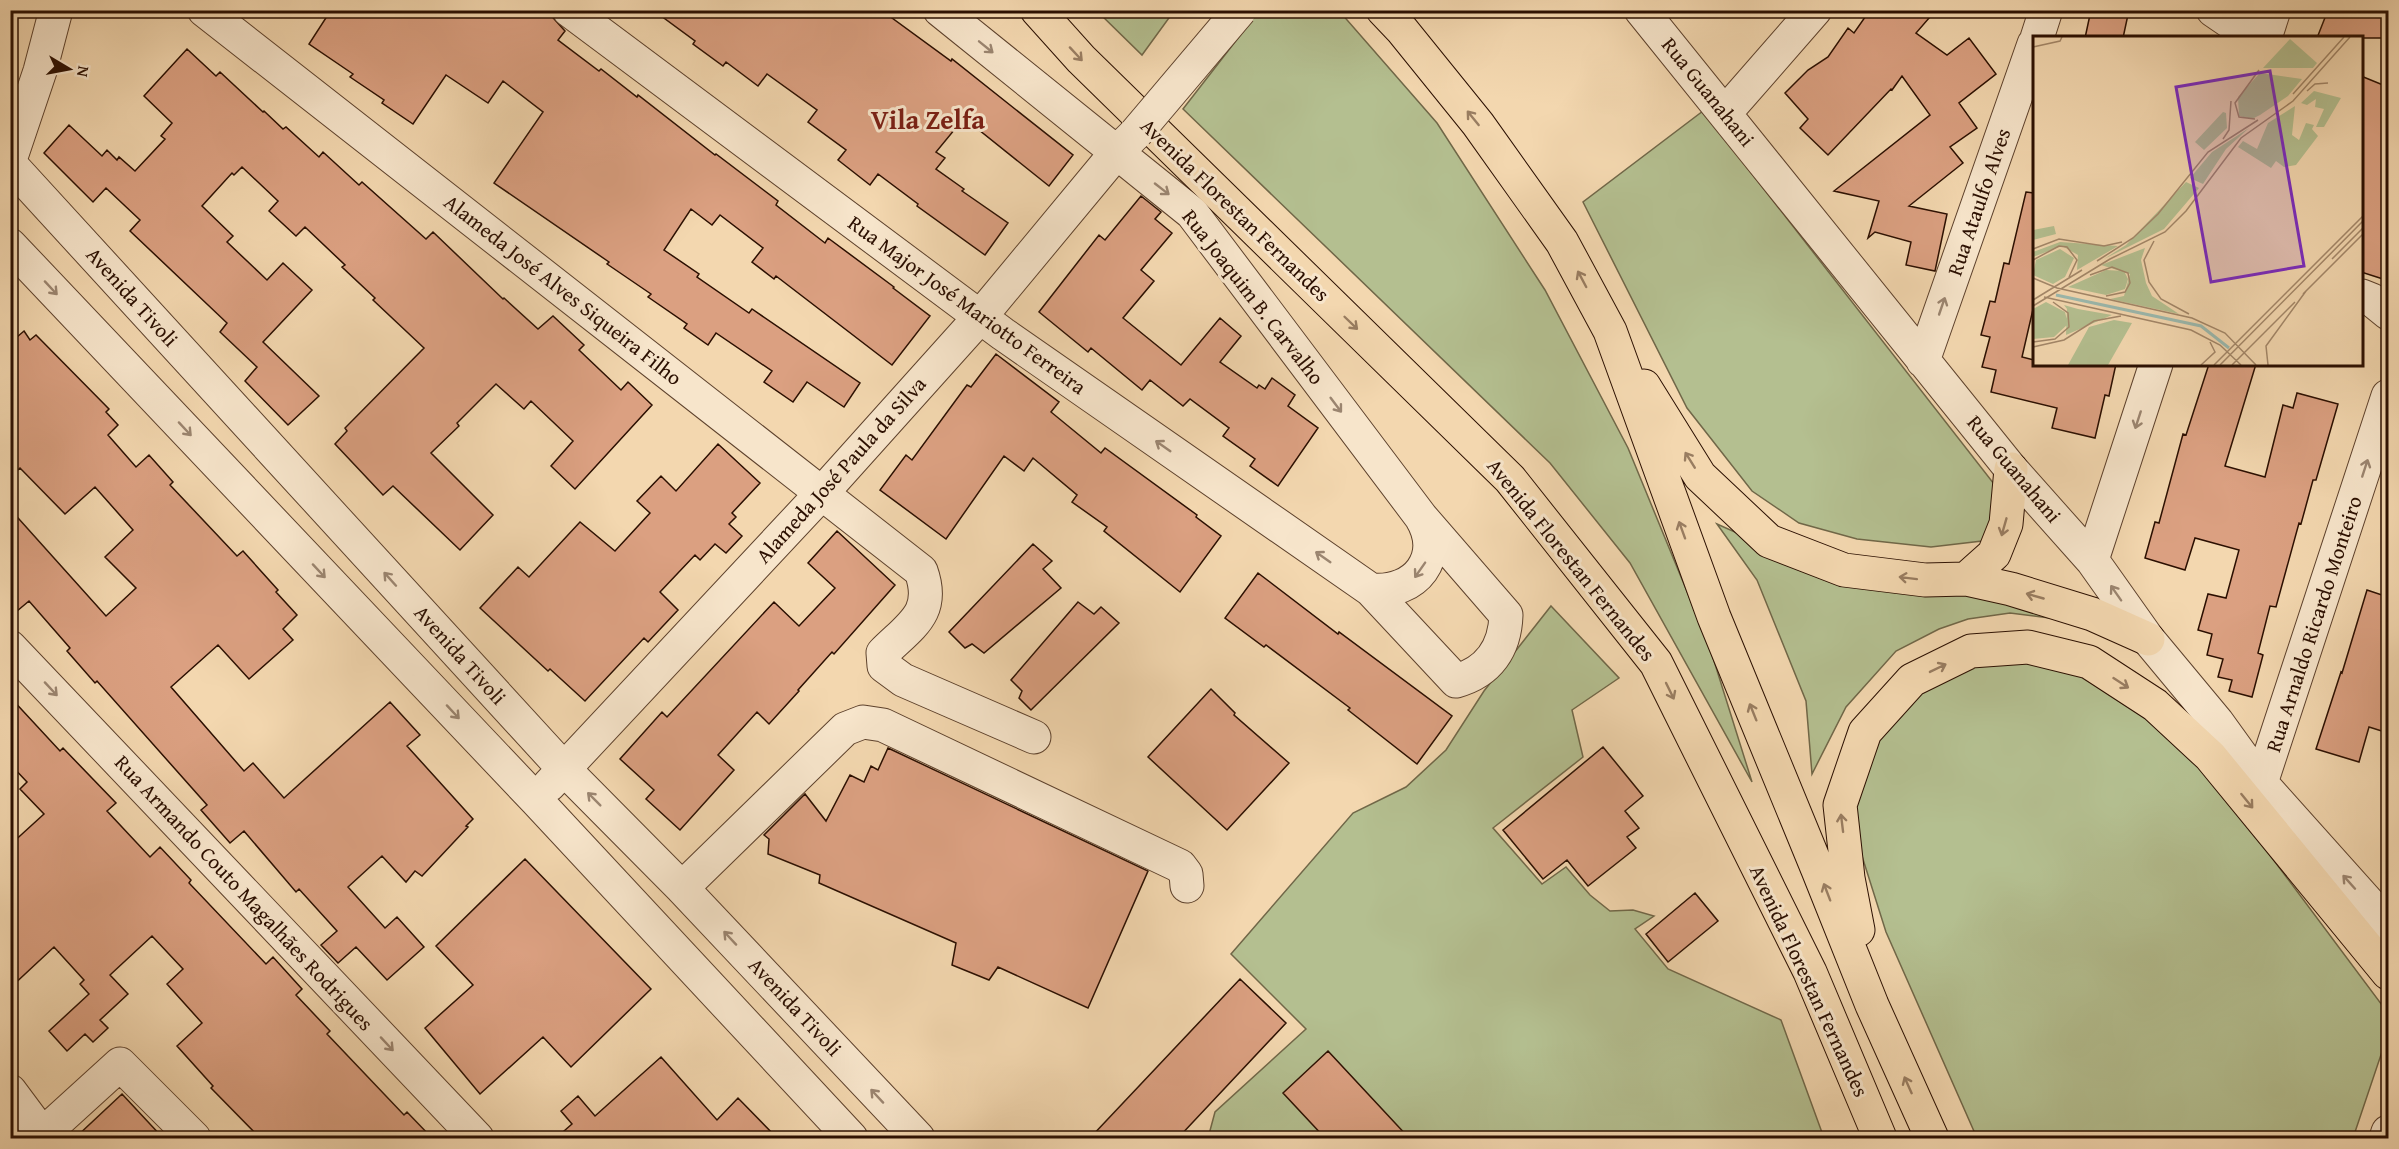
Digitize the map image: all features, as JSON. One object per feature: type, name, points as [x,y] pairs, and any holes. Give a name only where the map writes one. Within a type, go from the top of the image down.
[{"type":"highway","name":"Avenida Florestan Fernandes","points":[[1037,10],[1081,59],[1518,488],[1656,663],[1810,972],[1880,1138]]},
{"type":"highway","points":[[1383,10],[1478,124],[1562,242],[1610,331],[1700,476],[1769,541],[1844,570],[1925,580],[1966,579],[2011,588],[2092,614],[2148,639]]},
{"type":"highway","points":[[1610,331],[1714,617],[1872,1005],[1932,1138]]},
{"type":"highway","points":[[1966,579],[1994,554],[2006,524],[2011,469]]},
{"type":"highway","points":[[1872,1005],[1848,878],[1840,805],[1864,732],[1912,680],[1971,651],[2028,647],[2089,662],[2155,705],[2210,756],[2388,973]]},
{"type":"highway","points":[[1810,972],[1859,1138]]},
{"type":"street","points":[[10,162],[40,71],[56,10]]},
{"type":"street","name":"Alameda José Alves Siqueira Filho","points":[[204,10],[921,571],[927,588],[926,602],[920,616],[883,653],[884,666],[903,680],[1034,736]]},
{"type":"street","name":"Rua Major José Mariotto Ferreira","points":[[569,10],[980,317],[1371,590],[1456,681],[1480,671],[1497,652],[1503,640],[1506,615],[1421,517]]},
{"type":"street","name":"Rua Joaquim B. Carvalho","points":[[940,10],[1126,143],[1192,213],[1421,517],[1430,537],[1430,551],[1422,569],[1409,583],[1397,589],[1371,590]]},
{"type":"street","name":"Alameda José Paula da Silva","points":[[536,800],[822,493],[980,317],[1240,10]]},
{"type":"street","name":"Rua Guanahani","points":[[1641,10],[2011,469],[2092,560],[2148,639],[2217,722],[2261,783],[2388,926]]},
{"type":"street","points":[[1725,113],[1815,10]]},
{"type":"street","points":[[2038,36],[2046,10]]},
{"type":"street","points":[[2213,10],[2251,36]]},
{"type":"street","points":[[2266,36],[2274,10]]},
{"type":"street","name":"Rua Ataulfo Alves","points":[[1923,361],[2033,47]]},
{"type":"street","name":"Avenida Tivoli","points":[[10,162],[564,769],[682,888],[918,1138]]},
{"type":"street","name":"Avenida Tivoli","points":[[10,245],[536,800],[851,1138]]},
{"type":"street","points":[[2363,297],[2372,300],[2388,313]]},
{"type":"street","points":[[2092,560],[2155,366]]},
{"type":"street","name":"Rua Arnaldo Ricardo Monteiro","points":[[2261,783],[2388,396]]},
{"type":"street","name":"Rua Armando Couto Magalhães Rodrigues","points":[[10,647],[477,1138]]},
{"type":"street","points":[[682,888],[845,729],[863,722],[883,725],[1180,866],[1186,874],[1187,886]]},
{"type":"street","points":[[10,1091],[44,1137],[120,1065],[194,1138]]},
{"type":"street","points":[[2386,1138],[2388,1132]]},
{"type":"green space","points":[[1097,11],[1174,11],[1142,55]]},
{"type":"green space","points":[[1259,11],[1338,11],[1341,13],[1437,123],[1545,290],[1628,448],[1709,645],[1752,782],[1630,563],[1550,463],[1183,109]]},
{"type":"green space","points":[[1703,111],[2005,498],[1982,541],[1931,547],[1857,539],[1799,523],[1752,491],[1687,408],[1583,202]]},
{"type":"green space","points":[[1717,524],[1813,567],[1850,577],[1896,584],[1970,585],[2058,607],[2099,622],[2128,637],[2148,659],[2118,639],[2073,621],[2010,613],[1968,619],[1939,629],[1896,651],[1846,707],[1812,774],[1806,701],[1757,580]]},
{"type":"green space","points":[[1551,606],[1619,678],[1572,710],[1583,757],[1493,828],[1542,884],[1566,867],[1590,895],[1610,911],[1633,910],[1654,916],[1635,929],[1668,969],[1781,1020],[1824,1138],[1208,1138],[1215,1112],[1306,1029],[1231,954],[1353,813],[1406,787],[1446,750],[1484,691]]},
{"type":"green space","points":[[2039,661],[2117,687],[2216,783],[2382,1005],[2388,1021],[2388,1034],[2353,1138],[1977,1138],[1886,932],[1855,834],[1856,807],[1881,730],[1920,691],[1969,663]]},
{"type":"building","points":[[331,10],[546,10],[565,31],[558,40],[599,71],[601,69],[637,97],[638,95],[778,201],[776,205],[825,243],[828,238],[930,316],[892,365],[776,276],[774,279],[752,262],[763,248],[720,215],[712,225],[691,209],[664,250],[699,274],[697,277],[749,313],[752,309],[860,383],[844,407],[807,382],[793,402],[764,382],[772,371],[716,333],[708,345],[684,328],[687,324],[648,297],[651,294],[607,264],[609,262],[494,183],[543,112],[503,81],[488,103],[446,75],[413,124],[382,103],[384,100],[350,77],[353,74],[309,44]]},
{"type":"building","points":[[653,10],[881,10],[951,61],[952,59],[1073,155],[1049,186],[964,118],[936,152],[945,158],[936,169],[964,189],[962,191],[1008,223],[985,255],[917,206],[918,204],[878,174],[870,185],[838,160],[846,150],[808,122],[817,110],[767,74],[758,86],[726,62],[723,66],[693,44],[695,41]]},
{"type":"building","points":[[1870,10],[1936,10],[1916,33],[1947,55],[1969,38],[1996,74],[1959,103],[1977,128],[1950,147],[1963,163],[1909,206],[1947,214],[1935,271],[1906,265],[1911,242],[1875,232],[1868,238],[1879,201],[1834,191],[1930,115],[1902,76],[1892,90],[1828,155],[1800,128],[1808,119],[1785,93],[1808,70],[1828,57],[1848,28],[1854,33]]},
{"type":"building","points":[[2091,10],[2129,10],[2123,36],[2085,36]]},
{"type":"building","points":[[2328,10],[2388,10],[2388,38],[2318,36]]},
{"type":"building","points":[[187,49],[216,76],[220,72],[263,112],[283,129],[286,127],[319,157],[323,152],[359,185],[362,182],[426,239],[433,232],[538,329],[553,316],[584,345],[579,350],[621,390],[628,382],[652,405],[575,489],[551,466],[573,441],[531,401],[524,409],[496,384],[457,423],[459,426],[431,453],[493,515],[460,550],[393,486],[383,495],[335,444],[347,431],[345,428],[424,348],[373,300],[375,298],[342,267],[345,265],[305,227],[296,236],[269,211],[278,201],[242,167],[234,175],[232,173],[202,206],[233,236],[227,242],[267,280],[283,263],[312,290],[263,342],[319,396],[288,425],[245,381],[257,367],[220,332],[227,323],[130,231],[140,220],[106,188],[93,202],[44,153],[69,125],[102,156],[107,150],[117,160],[119,157],[135,171],[165,139],[161,136],[172,123],[144,96]]},
{"type":"building","points":[[2363,77],[2388,87],[2388,263],[2383,279],[2363,273]]},
{"type":"building","points":[[2026,192],[2033,193],[2033,309],[2022,357],[2033,360],[2033,366],[2116,366],[2109,396],[2105,395],[2095,438],[2052,428],[2057,408],[1991,392],[1996,370],[1982,367],[1990,337],[1981,335],[1990,301],[1995,302],[2004,263],[2009,264]]},
{"type":"building","points":[[1141,196],[1161,212],[1155,219],[1172,233],[1141,270],[1154,281],[1123,318],[1181,365],[1220,318],[1241,336],[1220,362],[1257,388],[1259,385],[1265,389],[1272,378],[1295,395],[1288,406],[1318,428],[1278,486],[1250,466],[1255,459],[1223,436],[1229,428],[1190,399],[1183,406],[1150,380],[1142,390],[1091,348],[1088,352],[1039,312],[1099,235],[1105,240]]},
{"type":"building","points":[[24,331],[30,340],[36,335],[109,409],[106,412],[118,425],[108,435],[136,467],[149,455],[173,482],[170,485],[237,556],[243,551],[297,615],[283,629],[293,640],[249,679],[218,645],[171,687],[244,771],[253,763],[284,798],[390,702],[420,735],[407,746],[473,819],[422,876],[415,871],[406,882],[382,856],[348,887],[385,928],[397,917],[424,947],[387,980],[356,947],[338,963],[321,945],[337,931],[299,889],[296,892],[244,831],[230,843],[201,810],[207,805],[97,681],[95,683],[67,651],[70,648],[29,601],[10,617],[10,509],[106,616],[136,588],[105,557],[133,530],[95,487],[65,514],[20,468],[10,477],[10,343]]},
{"type":"building","points":[[996,354],[1059,402],[1051,412],[1101,453],[1105,448],[1197,515],[1196,517],[1221,536],[1180,592],[1104,531],[1107,527],[1072,502],[1077,495],[1033,458],[1024,471],[1004,456],[946,539],[880,490],[906,455],[912,460],[967,385],[971,387]]},
{"type":"building","points":[[2208,366],[2255,366],[2225,466],[2265,477],[2283,405],[2293,408],[2297,393],[2338,404],[2316,480],[2313,480],[2301,524],[2299,523],[2276,607],[2270,606],[2258,653],[2263,655],[2252,697],[2229,691],[2232,680],[2218,677],[2223,659],[2207,655],[2212,634],[2198,630],[2208,594],[2226,598],[2239,550],[2195,538],[2185,570],[2145,558],[2155,522],[2159,523],[2183,434],[2186,435]]},
{"type":"building","points":[[718,444],[760,483],[732,513],[736,517],[729,524],[742,536],[726,553],[715,544],[700,560],[695,555],[660,592],[678,610],[648,642],[644,638],[585,701],[550,669],[548,671],[480,608],[518,567],[529,577],[580,522],[615,551],[650,513],[637,501],[661,476],[676,491]]},
{"type":"building","points":[[837,531],[895,585],[769,724],[757,712],[718,755],[734,770],[680,830],[646,799],[654,790],[620,759],[662,712],[667,717],[774,602],[799,626],[835,588],[808,563]]},
{"type":"building","points":[[1033,544],[1052,561],[1043,569],[1061,588],[984,653],[972,644],[965,648],[949,632]]},
{"type":"building","points":[[1258,573],[1452,716],[1417,764],[1348,710],[1350,708],[1266,645],[1264,647],[1225,618]]},
{"type":"building","points":[[2367,590],[2388,597],[2388,733],[2369,727],[2359,762],[2316,749]]},
{"type":"building","points":[[1078,602],[1094,614],[1101,607],[1119,623],[1031,710],[1019,698],[1022,691],[1011,680]]},
{"type":"building","points":[[1211,689],[1235,713],[1234,715],[1289,763],[1227,830],[1148,757]]},
{"type":"building","points":[[10,697],[60,751],[63,748],[116,803],[107,811],[150,857],[160,847],[191,880],[189,883],[266,964],[273,957],[302,989],[296,995],[330,1031],[327,1034],[404,1115],[407,1112],[432,1138],[260,1138],[211,1088],[213,1086],[177,1046],[202,1023],[167,984],[183,969],[152,936],[110,975],[128,994],[100,1020],[108,1028],[93,1042],[85,1034],[67,1051],[49,1031],[89,994],[80,984],[84,980],[54,947],[10,988],[10,845],[44,814],[20,789],[27,782],[10,764]]},
{"type":"building","points":[[1603,747],[1643,796],[1625,811],[1639,828],[1627,837],[1636,848],[1588,886],[1567,860],[1543,879],[1503,830]]},
{"type":"building","points":[[888,748],[1148,871],[1088,1008],[998,967],[989,980],[952,965],[956,943],[819,883],[820,875],[768,854],[769,839],[764,835],[805,794],[826,821],[850,775],[864,782],[871,766],[878,770]]},
{"type":"building","points":[[525,859],[651,989],[571,1067],[543,1037],[480,1094],[425,1028],[473,985],[436,946]]},
{"type":"building","points":[[1695,893],[1718,921],[1668,962],[1646,934]]},
{"type":"building","points":[[1240,979],[1286,1023],[1178,1138],[1090,1138]]},
{"type":"building","points":[[1328,1051],[1409,1138],[1325,1138],[1283,1093]]},
{"type":"building","points":[[661,1057],[717,1120],[738,1098],[777,1138],[556,1138],[572,1124],[561,1111],[578,1096],[595,1116]]},
{"type":"building","points":[[122,1094],[163,1138],[75,1138]]},
{"type":"district","name":"Vila Zelfa","points":[[928,120]]}]
